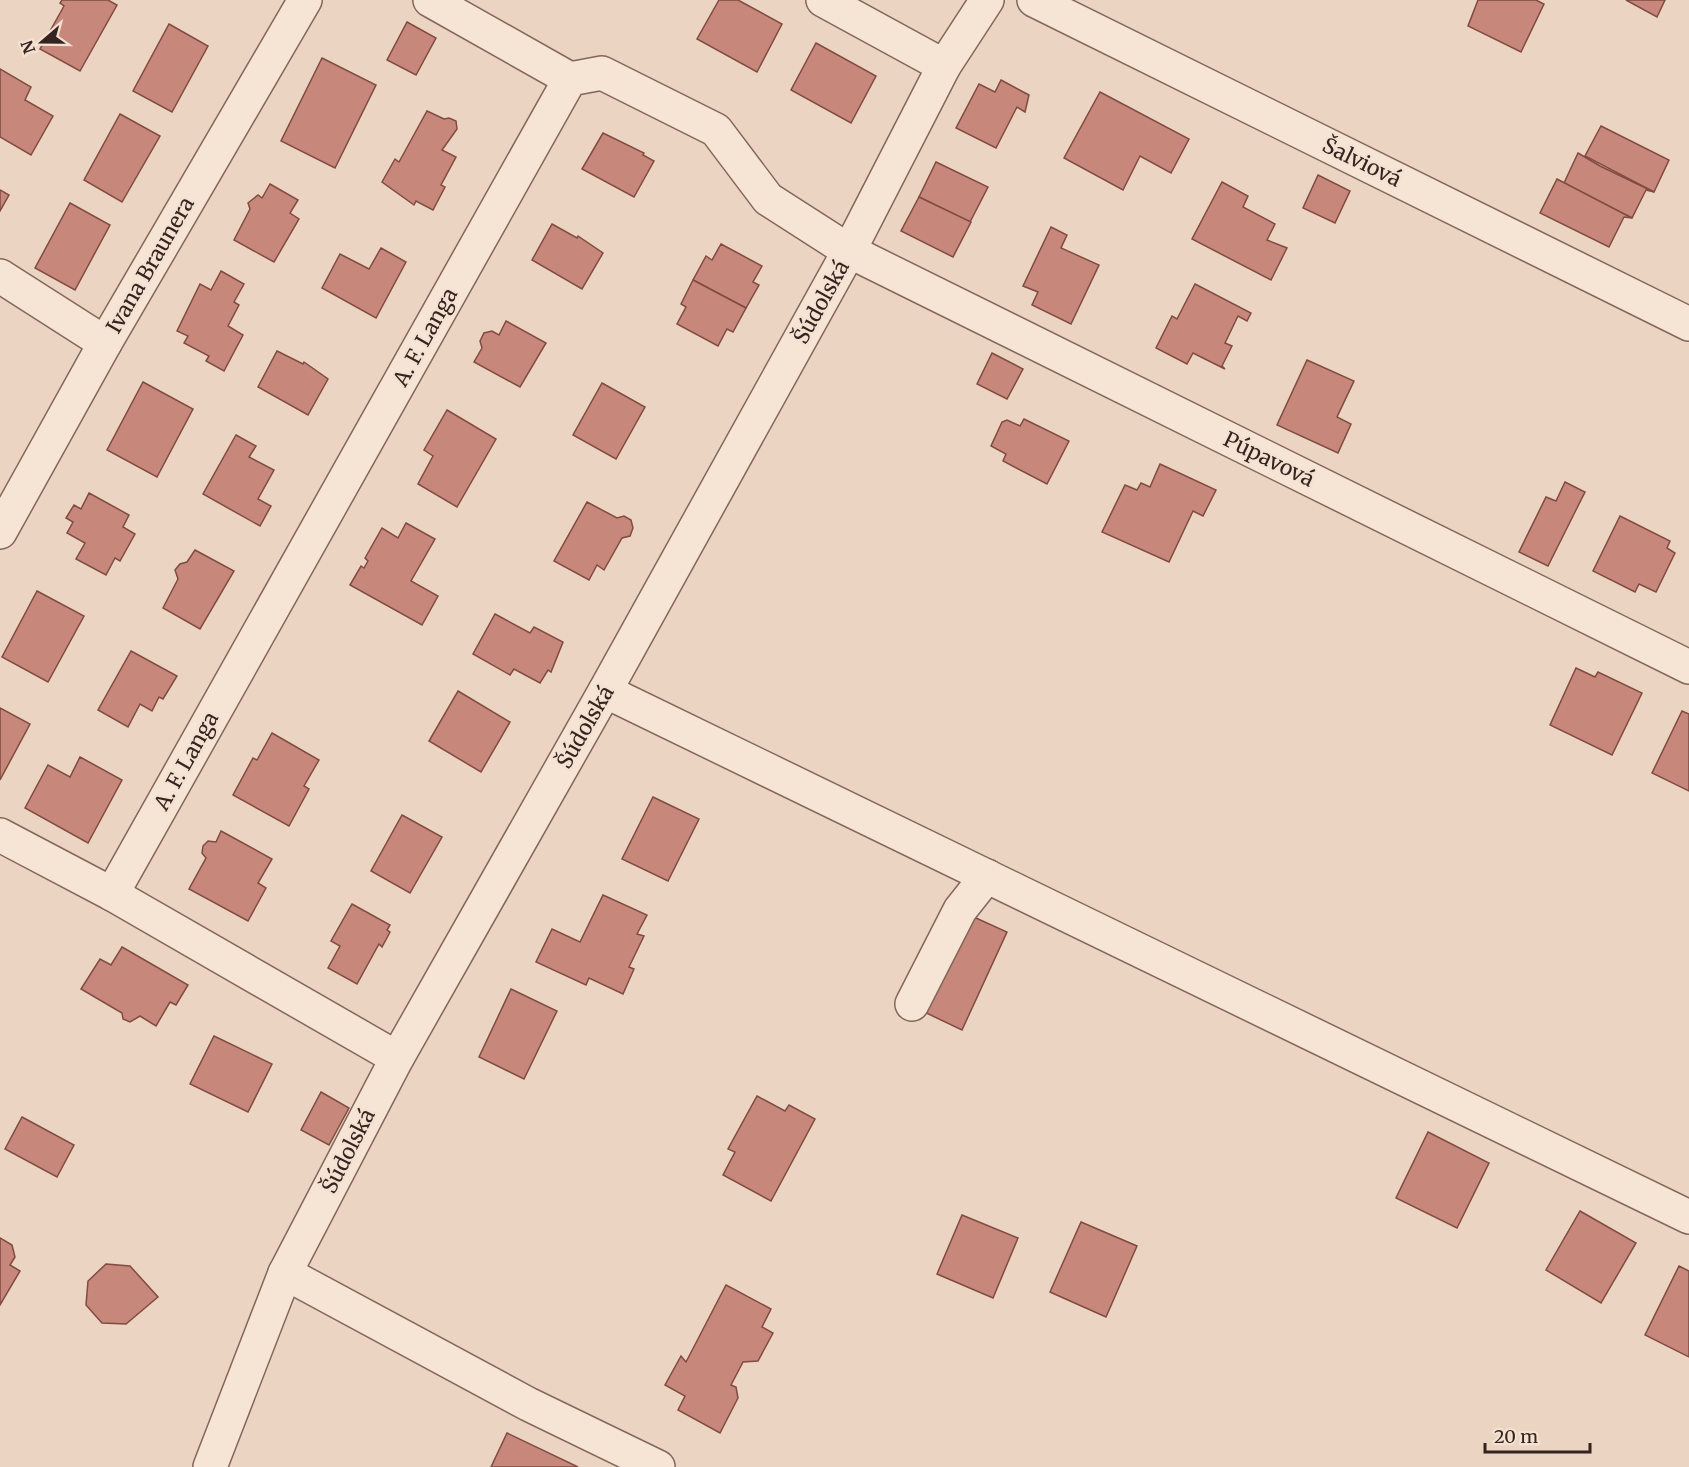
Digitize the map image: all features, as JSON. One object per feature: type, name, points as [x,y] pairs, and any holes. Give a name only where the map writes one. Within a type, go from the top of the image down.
[{"type":"street","name":"Ivana Braunera","points":[[0,532],[105,343],[304,0]]},
{"type":"street","points":[[430,0],[570,79],[602,73],[716,130],[768,199],[849,251]]},
{"type":"street","points":[[823,0],[944,66]]},
{"type":"street","name":"Šúdolská","points":[[210,1467],[285,1273],[397,1058],[605,691],[849,251],[944,66],[987,0]]},
{"type":"street","name":"Šalviová","points":[[1034,0],[1689,324]]},
{"type":"street","name":"A. F. Langa","points":[[112,894],[570,79]]},
{"type":"street","name":"Púpavová","points":[[849,251],[1689,667]]},
{"type":"street","points":[[0,276],[105,343]]},
{"type":"street","points":[[605,691],[1689,1217]]},
{"type":"street","points":[[0,835],[112,894],[397,1058]]},
{"type":"street","points":[[912,1004],[960,910],[987,876]]},
{"type":"street","points":[[285,1273],[528,1404],[658,1467]]},
{"type":"building","points":[[62,0],[108,0],[117,5],[80,71],[40,49],[64,6],[60,3]]},
{"type":"building","points":[[719,0],[738,0],[782,24],[757,72],[697,39]]},
{"type":"building","points":[[1478,0],[1536,0],[1544,4],[1521,52],[1468,26]]},
{"type":"building","points":[[1626,0],[1665,0],[1657,17]]},
{"type":"building","points":[[407,22],[436,38],[416,75],[387,60]]},
{"type":"building","points":[[169,24],[208,46],[172,112],[133,91]]},
{"type":"building","points":[[816,43],[876,76],[851,123],[791,90]]},
{"type":"building","points":[[322,58],[376,85],[335,168],[281,141]]},
{"type":"building","points":[[0,69],[31,87],[25,100],[53,116],[31,155],[0,137]]},
{"type":"building","points":[[1001,80],[1029,95],[1025,112],[1017,107],[996,148],[956,128],[979,84],[995,92]]},
{"type":"building","points":[[1100,92],[1189,139],[1171,173],[1140,156],[1123,190],[1064,158]]},
{"type":"building","points":[[427,111],[444,119],[449,118],[456,121],[457,129],[442,150],[456,157],[441,185],[445,187],[433,210],[416,201],[414,205],[382,182],[395,159],[399,162]]},
{"type":"building","points":[[120,114],[160,136],[122,202],[84,180]]},
{"type":"building","points":[[1601,126],[1669,160],[1654,192],[1585,156]]},
{"type":"building","points":[[603,133],[644,153],[643,155],[654,161],[634,197],[582,169]]},
{"type":"building","points":[[1578,153],[1654,192],[1646,190],[1632,218],[1578,192],[1564,183]]},
{"type":"building","points":[[936,162],[988,187],[970,222],[919,197]]},
{"type":"building","points":[[1318,175],[1350,191],[1335,223],[1303,208]]},
{"type":"building","points":[[1557,179],[1632,218],[1624,217],[1609,247],[1540,213]]},
{"type":"building","points":[[1222,182],[1248,196],[1243,207],[1275,224],[1267,240],[1287,248],[1271,280],[1192,239]]},
{"type":"building","points":[[270,184],[298,200],[290,213],[299,219],[274,262],[234,240],[250,209],[248,203],[258,195],[262,198]]},
{"type":"building","points":[[0,190],[9,195],[0,211]]},
{"type":"building","points":[[919,197],[971,222],[953,257],[901,231]]},
{"type":"building","points":[[70,203],[110,225],[75,290],[35,268]]},
{"type":"building","points":[[552,224],[577,238],[578,236],[603,253],[582,289],[532,260]]},
{"type":"building","points":[[1051,227],[1067,235],[1061,248],[1099,265],[1071,324],[1032,305],[1038,292],[1023,286]]},
{"type":"building","points":[[721,244],[762,266],[753,282],[759,285],[746,308],[693,280],[706,256],[712,260]]},
{"type":"building","points":[[381,248],[406,262],[376,318],[322,288],[340,254],[369,269]]},
{"type":"building","points":[[221,271],[244,284],[234,302],[239,305],[228,326],[243,335],[224,371],[206,361],[209,356],[184,343],[188,336],[177,331],[200,284],[211,290]]},
{"type":"building","points":[[693,280],[746,308],[733,332],[727,329],[718,346],[677,324],[686,307],[681,304]]},
{"type":"building","points":[[1195,284],[1251,313],[1247,321],[1238,316],[1225,343],[1232,346],[1222,366],[1225,369],[1193,353],[1187,364],[1156,348],[1172,316],[1177,319]]},
{"type":"building","points":[[506,321],[546,343],[520,387],[474,362],[482,348],[480,341],[484,333],[492,331],[499,335]]},
{"type":"building","points":[[277,351],[303,364],[304,362],[328,379],[308,415],[258,387]]},
{"type":"building","points":[[992,353],[1023,369],[1007,399],[977,384]]},
{"type":"building","points":[[1307,360],[1354,381],[1337,417],[1351,424],[1338,453],[1277,425]]},
{"type":"building","points":[[143,382],[193,409],[157,477],[107,450]]},
{"type":"building","points":[[602,383],[645,407],[616,459],[573,435]]},
{"type":"building","points":[[447,410],[496,439],[457,507],[418,484],[433,456],[424,450]]},
{"type":"building","points":[[1024,419],[1069,441],[1047,484],[1003,461],[1006,454],[991,446],[1002,422],[1007,420],[1020,426]]},
{"type":"building","points":[[236,435],[256,446],[249,457],[274,470],[258,499],[271,506],[260,526],[203,494]]},
{"type":"building","points":[[1160,464],[1216,490],[1203,516],[1193,511],[1169,562],[1102,532],[1125,485],[1137,490],[1141,483],[1150,487]]},
{"type":"building","points":[[1565,482],[1585,492],[1548,566],[1519,552],[1546,497],[1556,501]]},
{"type":"building","points":[[89,493],[129,515],[123,527],[135,534],[120,561],[115,558],[106,575],[76,559],[85,543],[67,533],[73,522],[66,518],[74,505],[81,509]]},
{"type":"building","points":[[587,502],[617,518],[624,516],[631,520],[633,528],[630,536],[622,538],[604,570],[597,565],[589,580],[554,561]]},
{"type":"building","points":[[1620,516],[1670,541],[1667,548],[1675,553],[1656,592],[1639,584],[1635,592],[1593,571]]},
{"type":"building","points":[[406,523],[435,539],[411,581],[438,596],[422,625],[350,585],[361,566],[364,568],[368,561],[365,558],[382,528],[398,538]]},
{"type":"building","points":[[195,550],[234,571],[200,629],[163,608],[178,579],[175,570],[180,564],[187,562]]},
{"type":"building","points":[[37,591],[84,616],[48,682],[2,657]]},
{"type":"building","points":[[495,614],[530,633],[534,627],[563,642],[551,672],[548,670],[540,683],[514,669],[510,675],[473,654]]},
{"type":"building","points":[[131,651],[177,676],[163,699],[159,697],[152,711],[140,704],[128,727],[98,710]]},
{"type":"building","points":[[1576,668],[1595,677],[1598,672],[1642,693],[1612,755],[1550,725]]},
{"type":"building","points":[[458,691],[510,722],[481,772],[429,741]]},
{"type":"building","points":[[0,708],[30,724],[0,780]]},
{"type":"building","points":[[1682,711],[1689,714],[1689,791],[1652,773]]},
{"type":"building","points":[[272,733],[319,760],[304,786],[309,789],[289,826],[233,795],[253,758],[257,760]]},
{"type":"building","points":[[80,757],[122,780],[88,843],[25,808],[48,765],[70,777]]},
{"type":"building","points":[[653,797],[699,819],[668,881],[622,859]]},
{"type":"building","points":[[402,815],[442,837],[410,893],[371,871]]},
{"type":"building","points":[[221,831],[272,859],[258,883],[266,888],[248,921],[189,889],[206,858],[202,853],[203,846],[208,841],[216,842]]},
{"type":"building","points":[[603,895],[647,915],[637,934],[644,936],[629,967],[634,969],[623,994],[589,978],[586,985],[536,962],[552,929],[580,942]]},
{"type":"building","points":[[352,904],[390,925],[387,930],[390,932],[382,947],[379,944],[357,984],[328,968],[340,946],[331,941]]},
{"type":"building","points":[[965,913],[1007,932],[962,1030],[920,1010]]},
{"type":"building","points":[[122,947],[188,985],[176,1005],[170,1002],[156,1026],[140,1016],[130,1022],[123,1019],[122,1013],[81,989],[100,959],[111,965]]},
{"type":"building","points":[[511,989],[557,1011],[524,1079],[479,1057]]},
{"type":"building","points":[[214,1036],[272,1064],[248,1112],[190,1084]]},
{"type":"building","points":[[321,1092],[349,1108],[329,1145],[301,1130]]},
{"type":"building","points":[[757,1096],[785,1111],[789,1105],[815,1119],[771,1201],[723,1175],[735,1152],[728,1149]]},
{"type":"building","points":[[22,1117],[74,1145],[57,1177],[5,1149]]},
{"type":"building","points":[[1428,1132],[1489,1163],[1457,1228],[1396,1198]]},
{"type":"building","points":[[1580,1211],[1636,1243],[1601,1303],[1546,1270]]},
{"type":"building","points":[[962,1215],[1018,1238],[993,1298],[937,1274]]},
{"type":"building","points":[[1081,1222],[1137,1246],[1106,1317],[1050,1292]]},
{"type":"building","points":[[0,1238],[12,1245],[15,1257],[10,1265],[20,1271],[0,1305]]},
{"type":"building","points":[[106,1264],[130,1266],[158,1297],[126,1324],[102,1323],[86,1305],[88,1281]]},
{"type":"building","points":[[1679,1266],[1689,1271],[1689,1357],[1645,1335]]},
{"type":"building","points":[[726,1285],[771,1309],[762,1327],[773,1333],[758,1361],[743,1362],[731,1385],[736,1387],[738,1398],[720,1433],[678,1410],[685,1396],[665,1385],[681,1356],[686,1362]]},
{"type":"building","points":[[507,1433],[578,1467],[491,1467]]}]
